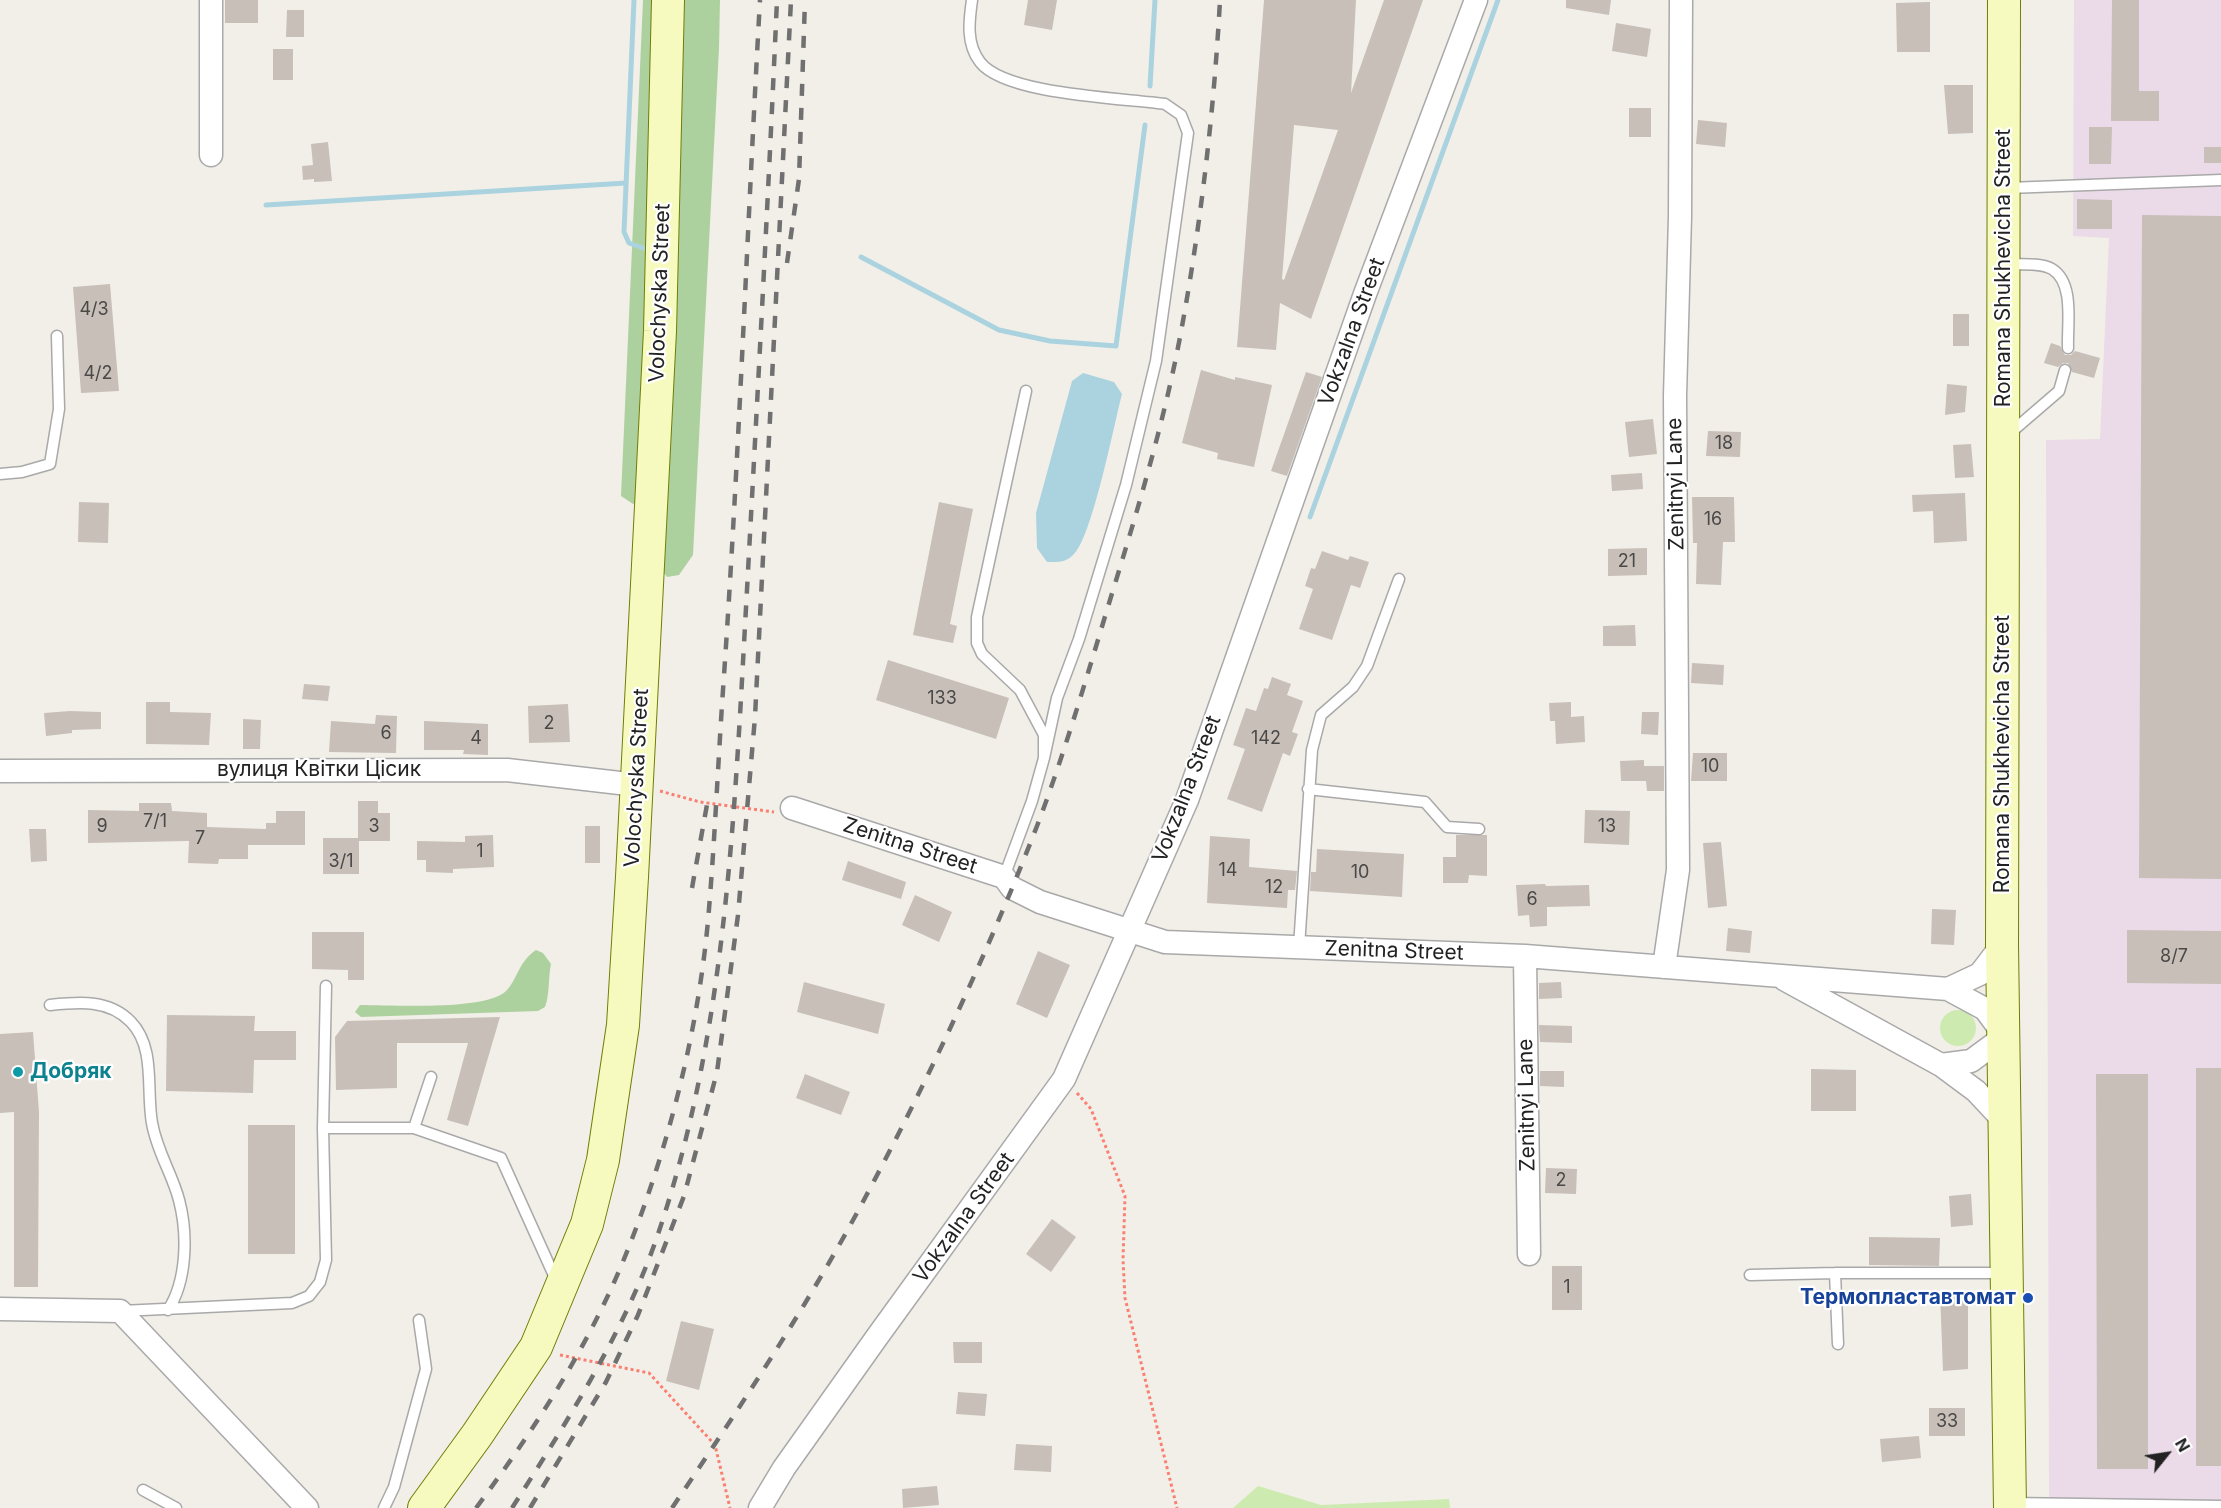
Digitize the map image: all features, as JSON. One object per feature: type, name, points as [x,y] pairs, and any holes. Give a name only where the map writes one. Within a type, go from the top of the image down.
[{"type":"main road","name":"Volochyska Street","points":[[424,1508],[477,1435],[536,1347],[587,1224],[603,1160],[623,1025],[637,784],[660,331],[668,0]]},
{"type":"main road","name":"Romana Shukhevicha Street","points":[[2004,0],[2002,945],[2010,1505]]},
{"type":"street","points":[[211,0],[212,155]]},
{"type":"street","name":"Vokzalna Street","points":[[760,1508],[784,1468],[1064,1079],[1187,800],[1365,294],[1476,0]]},
{"type":"street","name":"Zenitnyi Lane","points":[[1664,967],[1678,870],[1675,396],[1680,217],[1681,0]]},
{"type":"street","name":"вулиця Квітки Цісик","points":[[0,771],[507,770],[637,784]]},
{"type":"street","name":"Zenitna Street","points":[[792,808],[1004,877],[1012,888],[1040,902],[1165,942],[1525,956],[1948,989],[1980,974],[2002,945]]},
{"type":"street","name":"Zenitnyi Lane","points":[[1525,956],[1529,1254]]},
{"type":"street","points":[[1778,976],[1941,1065],[1976,1091],[2005,1122]]},
{"type":"street","points":[[1941,1065],[1971,1061],[2005,1036],[1985,1009],[1948,989]]},
{"type":"street","points":[[0,1309],[120,1311],[307,1508]]},
{"type":"lane","points":[[972,0],[969,26],[972,47],[980,63],[997,76],[1025,87],[1165,104],[1181,115],[1188,133],[1156,361],[1126,485],[1079,639],[1057,698],[1032,801],[1004,877]]},
{"type":"lane","points":[[2004,188],[2221,180]]},
{"type":"lane","points":[[2004,264],[2036,265],[2052,269],[2066,286],[2068,348]]},
{"type":"lane","points":[[0,474],[22,472],[50,464],[59,409],[57,336]]},
{"type":"lane","points":[[2004,438],[2059,391],[2065,369]]},
{"type":"lane","points":[[1026,391],[977,617],[977,644],[982,654],[1020,690],[1029,704],[1044,735],[1044,758]]},
{"type":"lane","points":[[1299,947],[1312,750],[1322,715],[1353,687],[1367,666],[1399,579]]},
{"type":"lane","points":[[1308,789],[1425,802],[1447,827],[1479,829]]},
{"type":"lane","points":[[120,1311],[292,1303],[309,1296],[320,1282],[326,1260],[323,1128],[326,986]]},
{"type":"lane","points":[[50,1005],[86,1002],[111,1007],[131,1022],[141,1036],[147,1057],[151,1121],[158,1153],[179,1201],[184,1272],[176,1298],[168,1310]]},
{"type":"lane","points":[[414,1128],[431,1077]]},
{"type":"lane","points":[[323,1128],[414,1128],[501,1158],[560,1289]]},
{"type":"lane","points":[[1835,1273],[1838,1344]]},
{"type":"lane","points":[[1750,1275],[2008,1273]]},
{"type":"lane","points":[[384,1508],[394,1487],[426,1369],[419,1320]]},
{"type":"lane","points":[[143,1490],[176,1508]]},
{"type":"lane","points":[[2010,1505],[2221,1506]]},
{"type":"path","points":[[637,784],[715,805],[784,813],[792,808]]},
{"type":"path","points":[[1064,1079],[1091,1109],[1125,1196],[1123,1260],[1125,1298],[1177,1508]]},
{"type":"path","points":[[536,1347],[560,1355],[649,1373],[715,1445],[730,1508]]},
{"type":"shaded area","points":[[2074,0],[2221,0],[2221,1508],[2049,1508],[2046,440],[2100,439],[2109,238],[2073,236]]},
{"type":"green space","points":[[643,0],[660,0],[646,498],[633,504],[621,496]]},
{"type":"green space","points":[[683,0],[720,0],[719,48],[693,555],[679,575],[667,577],[658,565]]},
{"type":"green space","points":[[536,950],[543,953],[551,964],[547,1002],[545,1007],[538,1011],[361,1017],[355,1012],[360,1005],[437,1006],[479,1002],[495,997],[506,991],[525,960]]},
{"type":"green space","points":[[1958,1010],[1971,1015],[1976,1028],[1971,1041],[1958,1046],[1945,1041],[1940,1028],[1945,1015]]},
{"type":"green space","points":[[1258,1486],[1321,1505],[1449,1499],[1450,1508],[1233,1508]]},
{"type":"water","points":[[1083,373],[1114,382],[1122,394],[1095,505],[1080,545],[1067,559],[1061,562],[1047,562],[1037,548],[1036,513],[1072,381]]},
{"type":"building","points":[[225,0],[258,0],[258,23],[225,23]]},
{"type":"building","points":[[1028,0],[1057,0],[1052,30],[1024,25]]},
{"type":"building","points":[[1264,0],[1356,0],[1351,93],[1384,0],[1423,0],[1311,319],[1280,303],[1276,350],[1237,347]],"holes":[[[1294,125],[1338,130],[1284,280],[1282,279]]]},
{"type":"building","points":[[1566,0],[1611,0],[1609,15],[1566,8]]},
{"type":"building","points":[[2112,0],[2139,0],[2139,91],[2159,91],[2159,121],[2111,121]]},
{"type":"building","points":[[1930,2],[1930,52],[1897,52],[1896,3]]},
{"type":"building","points":[[287,10],[304,10],[304,37],[286,37]]},
{"type":"building","points":[[1616,23],[1651,29],[1647,57],[1612,51]]},
{"type":"building","points":[[273,49],[293,49],[293,80],[273,80]]},
{"type":"building","points":[[1944,85],[1973,85],[1973,133],[1948,134]]},
{"type":"building","points":[[1629,108],[1651,108],[1651,137],[1629,137]]},
{"type":"building","points":[[1698,120],[1727,123],[1725,147],[1696,144]]},
{"type":"building","points":[[2089,127],[2112,127],[2111,164],[2089,164]]},
{"type":"building","points":[[328,142],[332,181],[303,180],[302,166],[313,165],[311,144]]},
{"type":"building","points":[[2204,147],[2221,147],[2221,163],[2204,163]]},
{"type":"building","points":[[2077,199],[2112,200],[2112,229],[2077,229]]},
{"type":"building","points":[[2142,215],[2221,216],[2221,879],[2139,878]]},
{"type":"building","points":[[110,284],[119,391],[81,393],[73,287]]},
{"type":"building","points":[[1953,314],[1969,314],[1969,346],[1953,346]]},
{"type":"building","points":[[2051,343],[2060,346],[2065,355],[2071,355],[2075,351],[2100,358],[2094,378],[2072,372],[2068,363],[2063,363],[2058,367],[2044,363]]},
{"type":"building","points":[[1201,370],[1235,380],[1235,377],[1272,385],[1254,467],[1217,459],[1218,453],[1182,443]]},
{"type":"building","points":[[1306,372],[1322,377],[1287,476],[1271,471]]},
{"type":"building","points":[[1947,384],[1967,386],[1965,412],[1945,415]]},
{"type":"building","points":[[1653,419],[1657,454],[1629,457],[1625,422]]},
{"type":"building","points":[[1708,431],[1741,432],[1740,457],[1706,456]]},
{"type":"building","points":[[1971,444],[1974,477],[1955,478],[1953,445]]},
{"type":"building","points":[[1642,473],[1643,489],[1612,491],[1611,475]]},
{"type":"building","points":[[1965,493],[1967,541],[1934,543],[1933,511],[1913,512],[1912,495]]},
{"type":"building","points":[[1692,497],[1734,497],[1735,542],[1723,542],[1721,585],[1696,584],[1697,543],[1693,543]]},
{"type":"building","points":[[79,502],[109,503],[108,543],[78,542]]},
{"type":"building","points":[[939,502],[973,509],[950,624],[957,626],[953,643],[913,635]]},
{"type":"building","points":[[1647,548],[1647,575],[1608,576],[1608,549]]},
{"type":"building","points":[[1322,551],[1348,560],[1350,556],[1369,562],[1360,588],[1351,585],[1332,640],[1299,629],[1313,589],[1305,586],[1311,568],[1315,569]]},
{"type":"building","points":[[1635,625],[1636,646],[1603,646],[1603,626]]},
{"type":"building","points":[[888,660],[1009,698],[996,739],[876,700]]},
{"type":"building","points":[[1692,663],[1724,665],[1723,685],[1691,683]]},
{"type":"building","points":[[1272,677],[1291,684],[1287,695],[1303,701],[1292,732],[1298,734],[1290,756],[1283,753],[1262,812],[1227,799],[1245,749],[1233,745],[1246,708],[1256,711],[1264,688],[1268,689]]},
{"type":"building","points":[[304,684],[330,686],[328,701],[302,699]]},
{"type":"building","points":[[146,702],[170,702],[170,712],[211,713],[209,745],[146,744]]},
{"type":"building","points":[[1571,702],[1571,717],[1584,716],[1585,742],[1556,744],[1555,721],[1550,721],[1549,703]]},
{"type":"building","points":[[568,704],[570,742],[529,743],[528,706]]},
{"type":"building","points":[[101,712],[101,729],[72,730],[72,733],[46,736],[44,713]]},
{"type":"building","points":[[1642,712],[1659,712],[1658,735],[1641,734]]},
{"type":"building","points":[[376,715],[397,716],[396,753],[329,752],[331,721],[375,724]]},
{"type":"building","points":[[243,719],[261,720],[260,749],[243,749]]},
{"type":"building","points":[[424,721],[488,724],[488,755],[463,754],[464,750],[424,750]]},
{"type":"building","points":[[1693,753],[1727,753],[1727,781],[1691,781]]},
{"type":"building","points":[[1644,760],[1644,766],[1664,766],[1664,791],[1647,791],[1646,781],[1621,781],[1620,761]]},
{"type":"building","points":[[358,801],[378,801],[378,813],[390,813],[390,841],[359,841],[359,874],[323,874],[323,838],[358,838]]},
{"type":"building","points":[[139,803],[171,803],[172,811],[207,813],[207,827],[266,829],[266,823],[276,823],[276,811],[305,811],[305,845],[248,845],[248,859],[219,859],[218,864],[188,863],[189,841],[88,843],[88,810],[139,811]]},
{"type":"building","points":[[1585,810],[1630,811],[1629,845],[1584,843]]},
{"type":"building","points":[[585,826],[600,826],[600,863],[585,863]]},
{"type":"building","points":[[29,829],[46,829],[47,861],[31,862]]},
{"type":"building","points":[[493,835],[494,867],[453,869],[453,873],[426,872],[426,860],[417,860],[417,841],[465,842],[465,836]]},
{"type":"building","points":[[1456,835],[1487,835],[1487,876],[1469,875],[1468,883],[1443,883],[1443,857],[1456,857]]},
{"type":"building","points":[[1210,836],[1250,839],[1249,867],[1297,871],[1295,890],[1288,890],[1287,908],[1207,903]]},
{"type":"building","points":[[1721,842],[1727,906],[1708,908],[1703,843]]},
{"type":"building","points":[[1317,849],[1404,854],[1402,897],[1310,891],[1311,872],[1316,872]]},
{"type":"building","points":[[848,861],[906,882],[901,899],[842,880]]},
{"type":"building","points":[[1545,884],[1546,886],[1589,885],[1590,906],[1547,907],[1547,926],[1530,927],[1529,915],[1518,916],[1516,885]]},
{"type":"building","points":[[915,895],[952,912],[939,942],[902,925]]},
{"type":"building","points":[[1932,909],[1956,910],[1954,945],[1931,944]]},
{"type":"building","points":[[1728,928],[1752,931],[1750,953],[1726,951]]},
{"type":"building","points":[[2127,930],[2221,931],[2221,984],[2127,983]]},
{"type":"building","points":[[312,932],[364,932],[364,980],[348,980],[348,970],[312,969]]},
{"type":"building","points":[[1038,951],[1070,965],[1047,1018],[1016,1004]]},
{"type":"building","points":[[804,982],[885,1004],[878,1034],[797,1012]]},
{"type":"building","points":[[1561,982],[1562,998],[1539,999],[1539,983]]},
{"type":"building","points":[[167,1015],[255,1016],[254,1031],[296,1031],[296,1060],[254,1060],[253,1093],[166,1091]]},
{"type":"building","points":[[500,1017],[468,1126],[447,1120],[468,1043],[397,1043],[397,1088],[336,1090],[335,1037],[347,1021]]},
{"type":"building","points":[[1539,1025],[1572,1026],[1572,1043],[1540,1042]]},
{"type":"building","points":[[33,1032],[39,1112],[38,1287],[14,1287],[14,1112],[0,1113],[0,1034]]},
{"type":"building","points":[[2196,1068],[2221,1068],[2221,1466],[2196,1466]]},
{"type":"building","points":[[1811,1069],[1856,1070],[1856,1111],[1811,1111]]},
{"type":"building","points":[[1540,1071],[1564,1071],[1564,1087],[1540,1086]]},
{"type":"building","points":[[805,1074],[850,1092],[841,1115],[796,1098]]},
{"type":"building","points":[[2096,1074],[2148,1074],[2148,1469],[2097,1469]]},
{"type":"building","points":[[248,1125],[295,1125],[295,1254],[248,1254]]},
{"type":"building","points":[[1546,1168],[1577,1169],[1576,1194],[1545,1193]]},
{"type":"building","points":[[1971,1194],[1973,1225],[1951,1227],[1949,1196]]},
{"type":"building","points":[[1052,1219],[1076,1237],[1051,1272],[1026,1254]]},
{"type":"building","points":[[1869,1237],[1940,1238],[1939,1266],[1869,1265]]},
{"type":"building","points":[[1552,1266],[1582,1266],[1582,1310],[1552,1310]]},
{"type":"building","points":[[1968,1291],[1968,1369],[1943,1371],[1940,1292]]},
{"type":"building","points":[[681,1321],[714,1329],[699,1390],[666,1381]]},
{"type":"building","points":[[953,1342],[982,1342],[982,1363],[954,1363]]},
{"type":"building","points":[[958,1392],[987,1394],[985,1416],[956,1414]]},
{"type":"building","points":[[1929,1408],[1965,1408],[1965,1436],[1929,1436]]},
{"type":"building","points":[[1919,1436],[1921,1458],[1882,1462],[1880,1439]]},
{"type":"building","points":[[1016,1444],[1052,1446],[1051,1472],[1014,1470]]},
{"type":"building","points":[[937,1486],[939,1505],[903,1508],[902,1489]]},
{"type":"waterway","points":[[634,0],[624,232],[629,243],[646,249]]},
{"type":"waterway","points":[[1150,86],[1155,0]]},
{"type":"waterway","points":[[1310,517],[1498,0]]},
{"type":"waterway","points":[[861,257],[999,330],[1050,341],[1116,346],[1145,125]]},
{"type":"waterway","points":[[266,205],[626,183]]},
{"type":"railway","points":[[476,1508],[542,1414],[581,1348],[615,1280],[645,1204],[671,1122],[691,1037],[705,952],[713,854],[734,518],[760,0]]},
{"type":"railway","points":[[512,1508],[592,1378],[643,1275],[679,1163],[698,1086],[712,1007],[723,928],[737,768],[777,0]]},
{"type":"railway","points":[[530,1508],[606,1382],[638,1315],[684,1196],[717,1072],[738,915],[755,717],[791,0]]},
{"type":"railway","points":[[787,263],[799,179],[805,0]]},
{"type":"railway","points":[[672,1508],[797,1316],[866,1196],[957,1013],[999,920],[1037,826],[1075,714],[1130,534],[1174,366],[1201,208],[1220,0]]},
{"type":"railway","points":[[692,888],[708,799]]},
{"type":"place","name":"Добряк","points":[[18,1072]]},
{"type":"place","name":"Термопластавтомат","points":[[2028,1298]]}]
